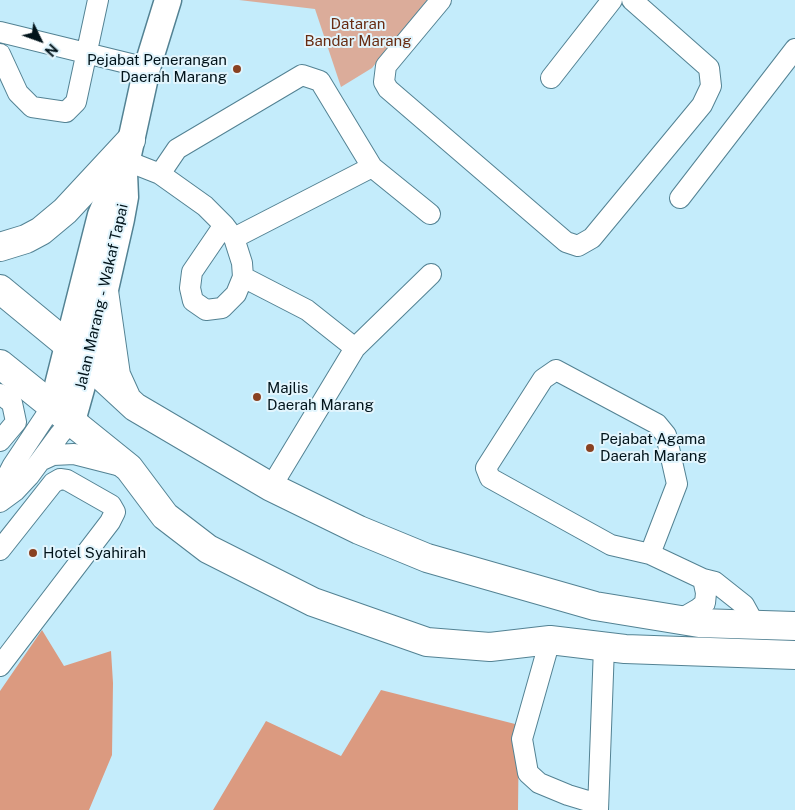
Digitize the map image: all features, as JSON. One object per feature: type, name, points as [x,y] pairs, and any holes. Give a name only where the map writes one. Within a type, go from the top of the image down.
[{"type":"highway","points":[[0,247],[26,239],[41,231],[127,158]]},
{"type":"highway","points":[[0,289],[79,355],[135,407],[271,487],[359,530],[427,558],[595,606],[679,620],[795,626]]},
{"type":"highway","points":[[104,291],[116,374],[123,394],[135,407]]},
{"type":"highway","points":[[0,364],[129,468],[165,516],[208,549],[312,602],[426,642],[490,647],[550,640],[625,649],[795,656]]},
{"type":"main road","name":"Jalan Marang - Wakaf Tapai","points":[[63,413],[79,355],[104,291],[125,197],[127,158],[147,68],[168,0]]},
{"type":"main road","name":"Jalan Marang - Wakaf Tapai","points":[[79,355],[101,215],[127,158]]},
{"type":"street","points":[[0,54],[18,93],[32,107],[66,112],[76,102],[98,0]]},
{"type":"street","points":[[441,0],[386,66],[384,82],[388,89],[566,242],[578,246],[592,238],[598,231],[702,105],[711,86],[708,68],[632,0]]},
{"type":"street","points":[[551,78],[612,0]]},
{"type":"street","points":[[0,32],[147,68]]},
{"type":"street","points":[[680,198],[795,49]]},
{"type":"street","points":[[160,174],[178,149],[302,75],[320,80],[372,167],[430,214]]},
{"type":"street","points":[[127,158],[160,174],[205,206],[229,232],[242,263],[243,277],[236,294],[222,308],[206,310],[193,301],[190,288],[192,272],[229,232],[372,167]]},
{"type":"street","points":[[271,487],[355,348],[431,274]]},
{"type":"street","points":[[243,277],[308,310],[355,348]]},
{"type":"street","points":[[650,554],[677,484],[666,435],[657,424],[556,370],[543,379],[486,468],[490,478],[611,545],[650,554],[703,579],[715,582],[744,605],[755,625]]},
{"type":"street","points":[[0,394],[12,403],[16,422],[0,442]]},
{"type":"street","points":[[1,501],[16,491],[40,461],[63,413]]},
{"type":"street","points":[[1,501],[4,482],[13,465],[63,413]]},
{"type":"street","points":[[40,461],[53,455],[74,454],[129,468]]},
{"type":"street","points":[[0,550],[54,482],[60,479],[67,480],[111,505],[115,512],[110,522],[0,666]]},
{"type":"street","points":[[679,620],[705,603],[706,593],[703,579]]},
{"type":"street","points":[[550,640],[522,739],[528,773],[539,782],[568,796],[598,807],[604,646]]},
{"type":"green space","name":"Dataran Bandar Marang","points":[[239,0],[427,0],[372,68],[341,87],[315,9]]},
{"type":"shaded area","points":[[42,630],[64,666],[111,651],[113,683],[112,755],[89,810],[0,810],[0,691]]},
{"type":"shaded area","points":[[381,690],[519,725],[518,810],[213,810],[266,721],[341,756]]},
{"type":"place","name":"Pejabat Penerangan Daerah Marang","points":[[237,69]]},
{"type":"place","name":"Majlis Daerah Marang","points":[[257,397]]},
{"type":"place","name":"Pejabat Agama Daerah Marang","points":[[590,448]]},
{"type":"place","name":"Hotel Syahirah","points":[[33,553]]}]
